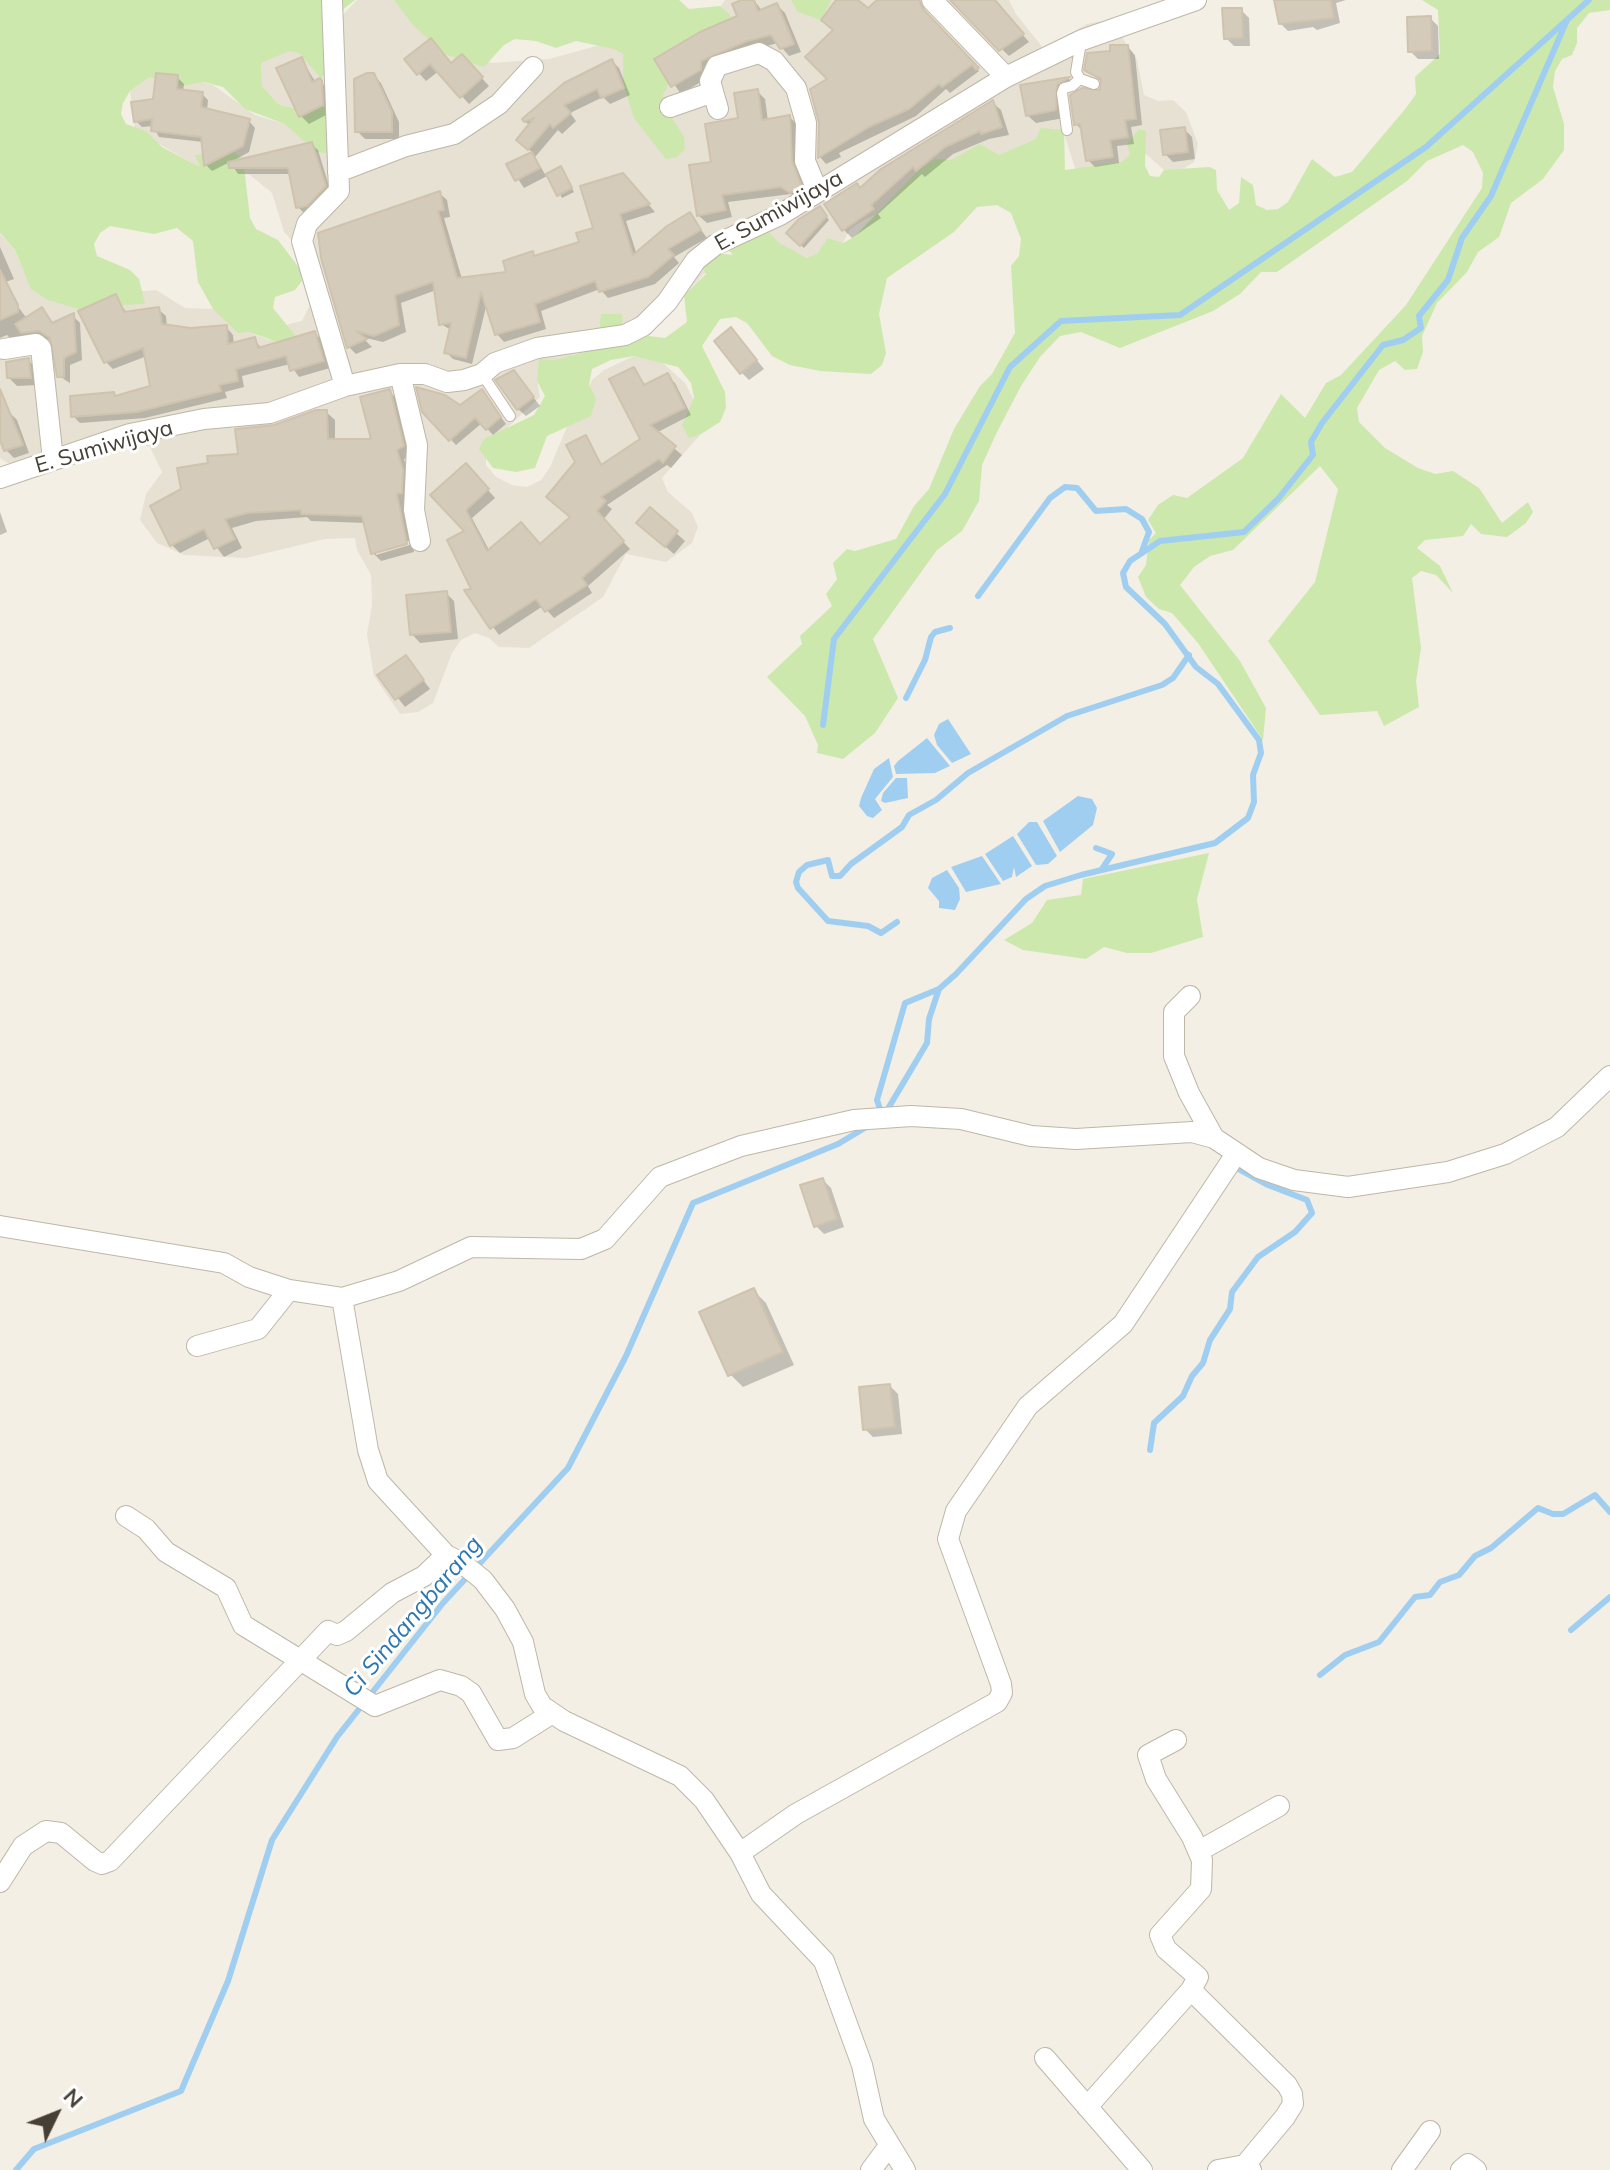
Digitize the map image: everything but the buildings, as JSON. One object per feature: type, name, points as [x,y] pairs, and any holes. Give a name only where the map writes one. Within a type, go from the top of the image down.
[{"type":"street","points":[[332,0],[339,191],[335,199],[307,224],[302,241],[345,386]]},
{"type":"street","points":[[932,0],[1006,77]]},
{"type":"street","name":"E. Sumiwijaya","points":[[0,478],[130,434],[204,419],[270,413],[345,386],[400,374],[425,374],[447,382],[482,374],[495,363],[537,348],[625,335],[643,326],[667,302],[696,260],[715,245],[780,215],[1006,77],[1146,9],[1196,0]]},
{"type":"street","points":[[670,107],[716,100],[710,81],[717,66],[759,53],[774,61],[796,88],[806,123],[805,161],[817,190]]},
{"type":"street","points":[[338,172],[406,146],[454,134],[499,104],[533,67]]},
{"type":"street","points":[[4,349],[36,344],[41,348],[53,460]]},
{"type":"street","points":[[400,374],[417,445],[414,510],[420,541]]},
{"type":"street","points":[[1190,996],[1174,1012],[1174,1056],[1189,1093],[1214,1138],[1259,1168],[1314,1185],[1348,1187],[1424,1177],[1505,1154],[1541,1137],[1574,1113],[1610,1076]]},
{"type":"street","points":[[0,1226],[224,1263],[249,1277],[289,1290],[342,1298],[384,1287],[471,1247],[581,1249],[605,1239],[660,1177],[741,1146],[854,1120],[911,1116],[961,1119],[1031,1136],[1076,1139],[1175,1131],[1214,1138]]},
{"type":"street","points":[[740,1853],[796,1814],[997,1702],[1002,1693],[1001,1684],[948,1539],[956,1511],[1028,1406],[1123,1324],[1236,1154]]},
{"type":"street","points":[[197,1346],[258,1329],[289,1290]]},
{"type":"street","points":[[342,1298],[372,1466],[387,1495],[454,1559],[483,1580],[516,1627],[535,1694],[551,1714],[680,1776],[704,1800],[740,1853],[761,1894],[824,1961],[858,2053],[874,2119],[905,2170]]},
{"type":"street","points":[[126,1516],[146,1529],[166,1552],[226,1588],[243,1625],[375,1706],[440,1680],[461,1686],[471,1693],[498,1740],[513,1738],[551,1714]]},
{"type":"street","points":[[0,1882],[23,1846],[46,1831],[61,1833],[95,1861],[102,1864],[110,1861],[328,1631],[337,1635],[346,1631],[392,1593],[454,1559]]},
{"type":"street","points":[[1087,2107],[1191,1990],[1198,1977],[1166,1949],[1160,1935],[1201,1889],[1199,1851],[1156,1779],[1148,1755],[1176,1740]]},
{"type":"street","points":[[1199,1851],[1279,1806]]},
{"type":"street","points":[[1191,1990],[1287,2085],[1292,2094],[1293,2104],[1248,2168],[1218,2170]]},
{"type":"street","points":[[1045,2058],[1142,2170]]},
{"type":"street","points":[[1402,2170],[1430,2131]]},
{"type":"street","points":[[871,2170],[889,2146]]},
{"type":"street","points":[[1461,2170],[1468,2164],[1476,2170]]},
{"type":"lane","points":[[1080,79],[1075,62],[1082,40]]},
{"type":"lane","points":[[1080,79],[1094,84]]},
{"type":"lane","points":[[1067,130],[1062,93],[1064,88],[1080,79]]},
{"type":"lane","points":[[482,374],[510,416]]},
{"type":"shaded area","points":[[357,0],[403,0],[491,63],[549,59],[607,43],[707,27],[725,0],[1009,0],[1016,14],[1044,49],[1087,24],[1102,21],[1118,31],[1137,60],[1144,95],[1158,101],[1173,100],[1186,112],[1198,144],[1194,162],[1181,170],[1164,170],[1146,154],[1131,154],[1119,167],[1076,171],[1063,130],[864,220],[850,229],[843,243],[807,258],[740,236],[684,295],[592,350],[574,354],[537,380],[540,397],[486,448],[486,465],[496,477],[512,485],[527,487],[541,480],[567,427],[574,423],[592,380],[604,370],[634,356],[661,361],[685,383],[704,419],[701,434],[662,478],[668,492],[692,513],[698,527],[692,543],[666,562],[626,554],[603,597],[529,648],[499,647],[489,638],[475,633],[461,640],[452,653],[433,703],[418,712],[400,714],[374,676],[367,634],[372,605],[371,575],[357,550],[355,538],[325,539],[246,558],[184,555],[157,543],[140,520],[146,494],[162,472],[150,447],[136,443],[105,454],[11,465],[0,458],[0,234],[15,250],[23,270],[144,291],[156,290],[185,308],[213,309],[249,332],[269,340],[289,324],[302,321],[315,294],[294,243],[284,232],[272,193],[250,175],[201,168],[135,130],[130,91],[156,73],[178,75],[213,85],[255,115],[285,124],[289,107],[278,104],[262,86],[261,62],[338,20]]},
{"type":"green space","points":[[0,0],[355,0],[336,15],[330,69],[321,78],[299,53],[289,51],[261,63],[262,86],[278,104],[300,110],[321,106],[343,114],[348,125],[327,153],[316,152],[285,124],[245,109],[223,87],[204,82],[181,86],[150,77],[130,91],[123,103],[121,114],[126,124],[146,131],[162,147],[200,167],[195,155],[233,152],[243,158],[250,218],[256,229],[278,240],[300,269],[302,281],[295,290],[275,297],[273,308],[295,335],[289,346],[249,332],[238,333],[213,309],[198,282],[193,241],[177,228],[154,234],[110,226],[100,233],[94,244],[97,256],[130,270],[139,279],[145,304],[122,305],[113,300],[82,310],[48,300],[31,289],[15,250],[0,233]]},
{"type":"green space","points":[[394,0],[679,0],[689,9],[720,6],[731,16],[730,27],[671,79],[663,95],[665,107],[684,137],[685,149],[677,157],[666,159],[634,118],[623,83],[623,54],[614,49],[576,41],[556,48],[536,41],[515,39],[504,45],[484,67],[444,54],[412,24]]},
{"type":"green space","points":[[791,0],[831,0],[821,20],[798,12]]},
{"type":"green space","points":[[1422,0],[1610,0],[1610,10],[1589,13],[1577,28],[1577,43],[1572,55],[1562,59],[1555,71],[1553,87],[1564,124],[1564,150],[1543,179],[1511,203],[1499,237],[1478,252],[1467,272],[1437,303],[1422,336],[1423,352],[1417,369],[1405,370],[1395,361],[1379,370],[1357,408],[1359,422],[1385,448],[1418,468],[1435,474],[1453,471],[1479,488],[1502,523],[1528,502],[1533,512],[1526,523],[1507,537],[1481,534],[1471,524],[1463,536],[1425,540],[1417,548],[1440,566],[1453,593],[1436,575],[1421,571],[1412,578],[1421,648],[1416,681],[1419,707],[1384,726],[1377,711],[1320,715],[1268,641],[1315,582],[1338,489],[1320,466],[1233,550],[1210,556],[1194,567],[1180,585],[1240,661],[1266,708],[1263,740],[1198,643],[1172,613],[1159,609],[1146,597],[1138,577],[1146,565],[1149,540],[1156,533],[1148,520],[1158,505],[1173,495],[1187,498],[1243,458],[1281,394],[1305,418],[1326,383],[1341,375],[1406,305],[1482,188],[1483,173],[1473,152],[1463,145],[1427,161],[1407,181],[1277,272],[1261,272],[1240,294],[1213,311],[1120,348],[1081,332],[1060,336],[1040,357],[997,432],[982,465],[979,501],[962,531],[937,550],[873,639],[898,698],[875,733],[843,759],[817,753],[818,745],[805,716],[767,677],[802,644],[800,636],[832,606],[826,594],[837,579],[833,563],[847,549],[855,551],[896,539],[914,506],[929,489],[954,429],[980,386],[992,374],[1015,333],[1011,266],[1019,256],[1021,239],[1011,213],[997,205],[977,207],[954,232],[887,278],[879,314],[886,353],[882,365],[871,374],[820,371],[790,365],[772,356],[747,323],[736,317],[720,319],[702,346],[725,392],[726,408],[720,422],[701,434],[689,438],[682,425],[694,398],[691,383],[678,367],[634,356],[611,360],[592,369],[589,385],[596,398],[591,416],[547,436],[535,468],[516,472],[493,468],[479,449],[484,439],[534,415],[545,396],[537,381],[539,359],[555,360],[591,350],[599,336],[601,314],[622,314],[623,333],[665,338],[687,322],[684,295],[706,274],[698,262],[714,253],[733,255],[723,244],[759,222],[779,243],[807,258],[818,253],[828,238],[843,243],[854,237],[919,170],[935,159],[951,160],[980,144],[999,155],[1036,139],[1041,128],[1064,130],[1065,170],[1122,162],[1130,154],[1127,144],[1139,129],[1146,131],[1145,166],[1150,176],[1159,177],[1164,170],[1209,167],[1216,170],[1217,190],[1229,210],[1239,203],[1241,177],[1253,185],[1256,205],[1267,210],[1278,209],[1288,202],[1312,159],[1335,177],[1352,172],[1416,94],[1415,77],[1440,54],[1438,10]]},
{"type":"green space","points":[[1209,853],[1197,899],[1203,937],[1151,953],[1127,953],[1104,947],[1086,959],[1023,950],[1004,940],[1032,923],[1047,900],[1081,895],[1083,879]]},
{"type":"water","points":[[948,719],[971,754],[952,763],[937,745],[934,735],[939,724]]},
{"type":"water","points":[[927,738],[950,766],[935,773],[896,774],[894,766],[898,761]]},
{"type":"water","points":[[889,758],[893,777],[875,799],[882,810],[873,818],[859,806],[861,798],[874,769]]},
{"type":"water","points":[[896,778],[907,778],[908,798],[885,803],[881,801],[883,793]]},
{"type":"water","points":[[1078,796],[1092,799],[1097,808],[1093,825],[1060,852],[1043,821]]},
{"type":"water","points":[[1029,822],[1037,822],[1057,856],[1048,864],[1036,865],[1017,834]]},
{"type":"water","points":[[1013,836],[1032,866],[1016,877],[1014,867],[1012,877],[1003,881],[985,854]]},
{"type":"water","points":[[982,856],[1001,884],[966,892],[951,867]]},
{"type":"water","points":[[947,870],[959,888],[960,899],[955,910],[939,908],[939,901],[928,888],[932,878]]},
{"type":"waterway","points":[[823,725],[834,639],[945,494],[1010,367],[1061,321],[1180,315],[1426,147],[1589,0]]},
{"type":"waterway","points":[[882,1115],[877,1100],[905,1003],[939,989],[1026,899],[1045,886],[1081,875],[1215,843],[1248,818],[1254,802],[1253,775],[1261,753],[1259,740],[1218,684],[1196,667],[1165,624],[1126,587],[1123,573],[1130,561],[1160,541],[1244,532],[1278,499],[1313,455],[1311,442],[1322,423],[1383,345],[1403,340],[1421,328],[1419,316],[1448,280],[1462,238],[1491,196],[1567,20]]},
{"type":"waterway","points":[[978,596],[1050,498],[1065,487],[1077,488],[1096,511],[1126,509],[1142,519],[1149,532],[1142,551]]},
{"type":"waterway","points":[[906,698],[925,660],[931,637],[935,632],[950,628]]},
{"type":"waterway","points":[[897,922],[881,933],[868,926],[828,921],[798,888],[799,872],[807,865],[828,860],[832,876],[840,876],[851,864],[902,827],[909,815],[936,800],[968,773],[1067,716],[1162,685],[1173,678],[1189,655]]},
{"type":"waterway","points":[[1096,848],[1112,854],[1102,869]]},
{"type":"waterway","points":[[886,1112],[927,1043],[929,1019],[939,989]]},
{"type":"waterway","name":"Ci Sindangbarang","points":[[16,2170],[34,2149],[181,2091],[228,1981],[272,1840],[337,1737],[443,1603],[568,1468],[626,1356],[693,1203],[838,1144],[868,1126]]},
{"type":"waterway","points":[[1150,1450],[1154,1423],[1183,1396],[1192,1376],[1203,1363],[1210,1340],[1230,1309],[1232,1292],[1258,1257],[1295,1232],[1312,1213],[1307,1200],[1268,1185],[1235,1167]]},
{"type":"waterway","points":[[1320,1675],[1345,1655],[1379,1642],[1415,1597],[1430,1595],[1440,1582],[1459,1575],[1475,1556],[1491,1548],[1538,1508],[1563,1514],[1595,1495],[1610,1512]]},
{"type":"waterway","points":[[1571,1630],[1610,1597]]}]
